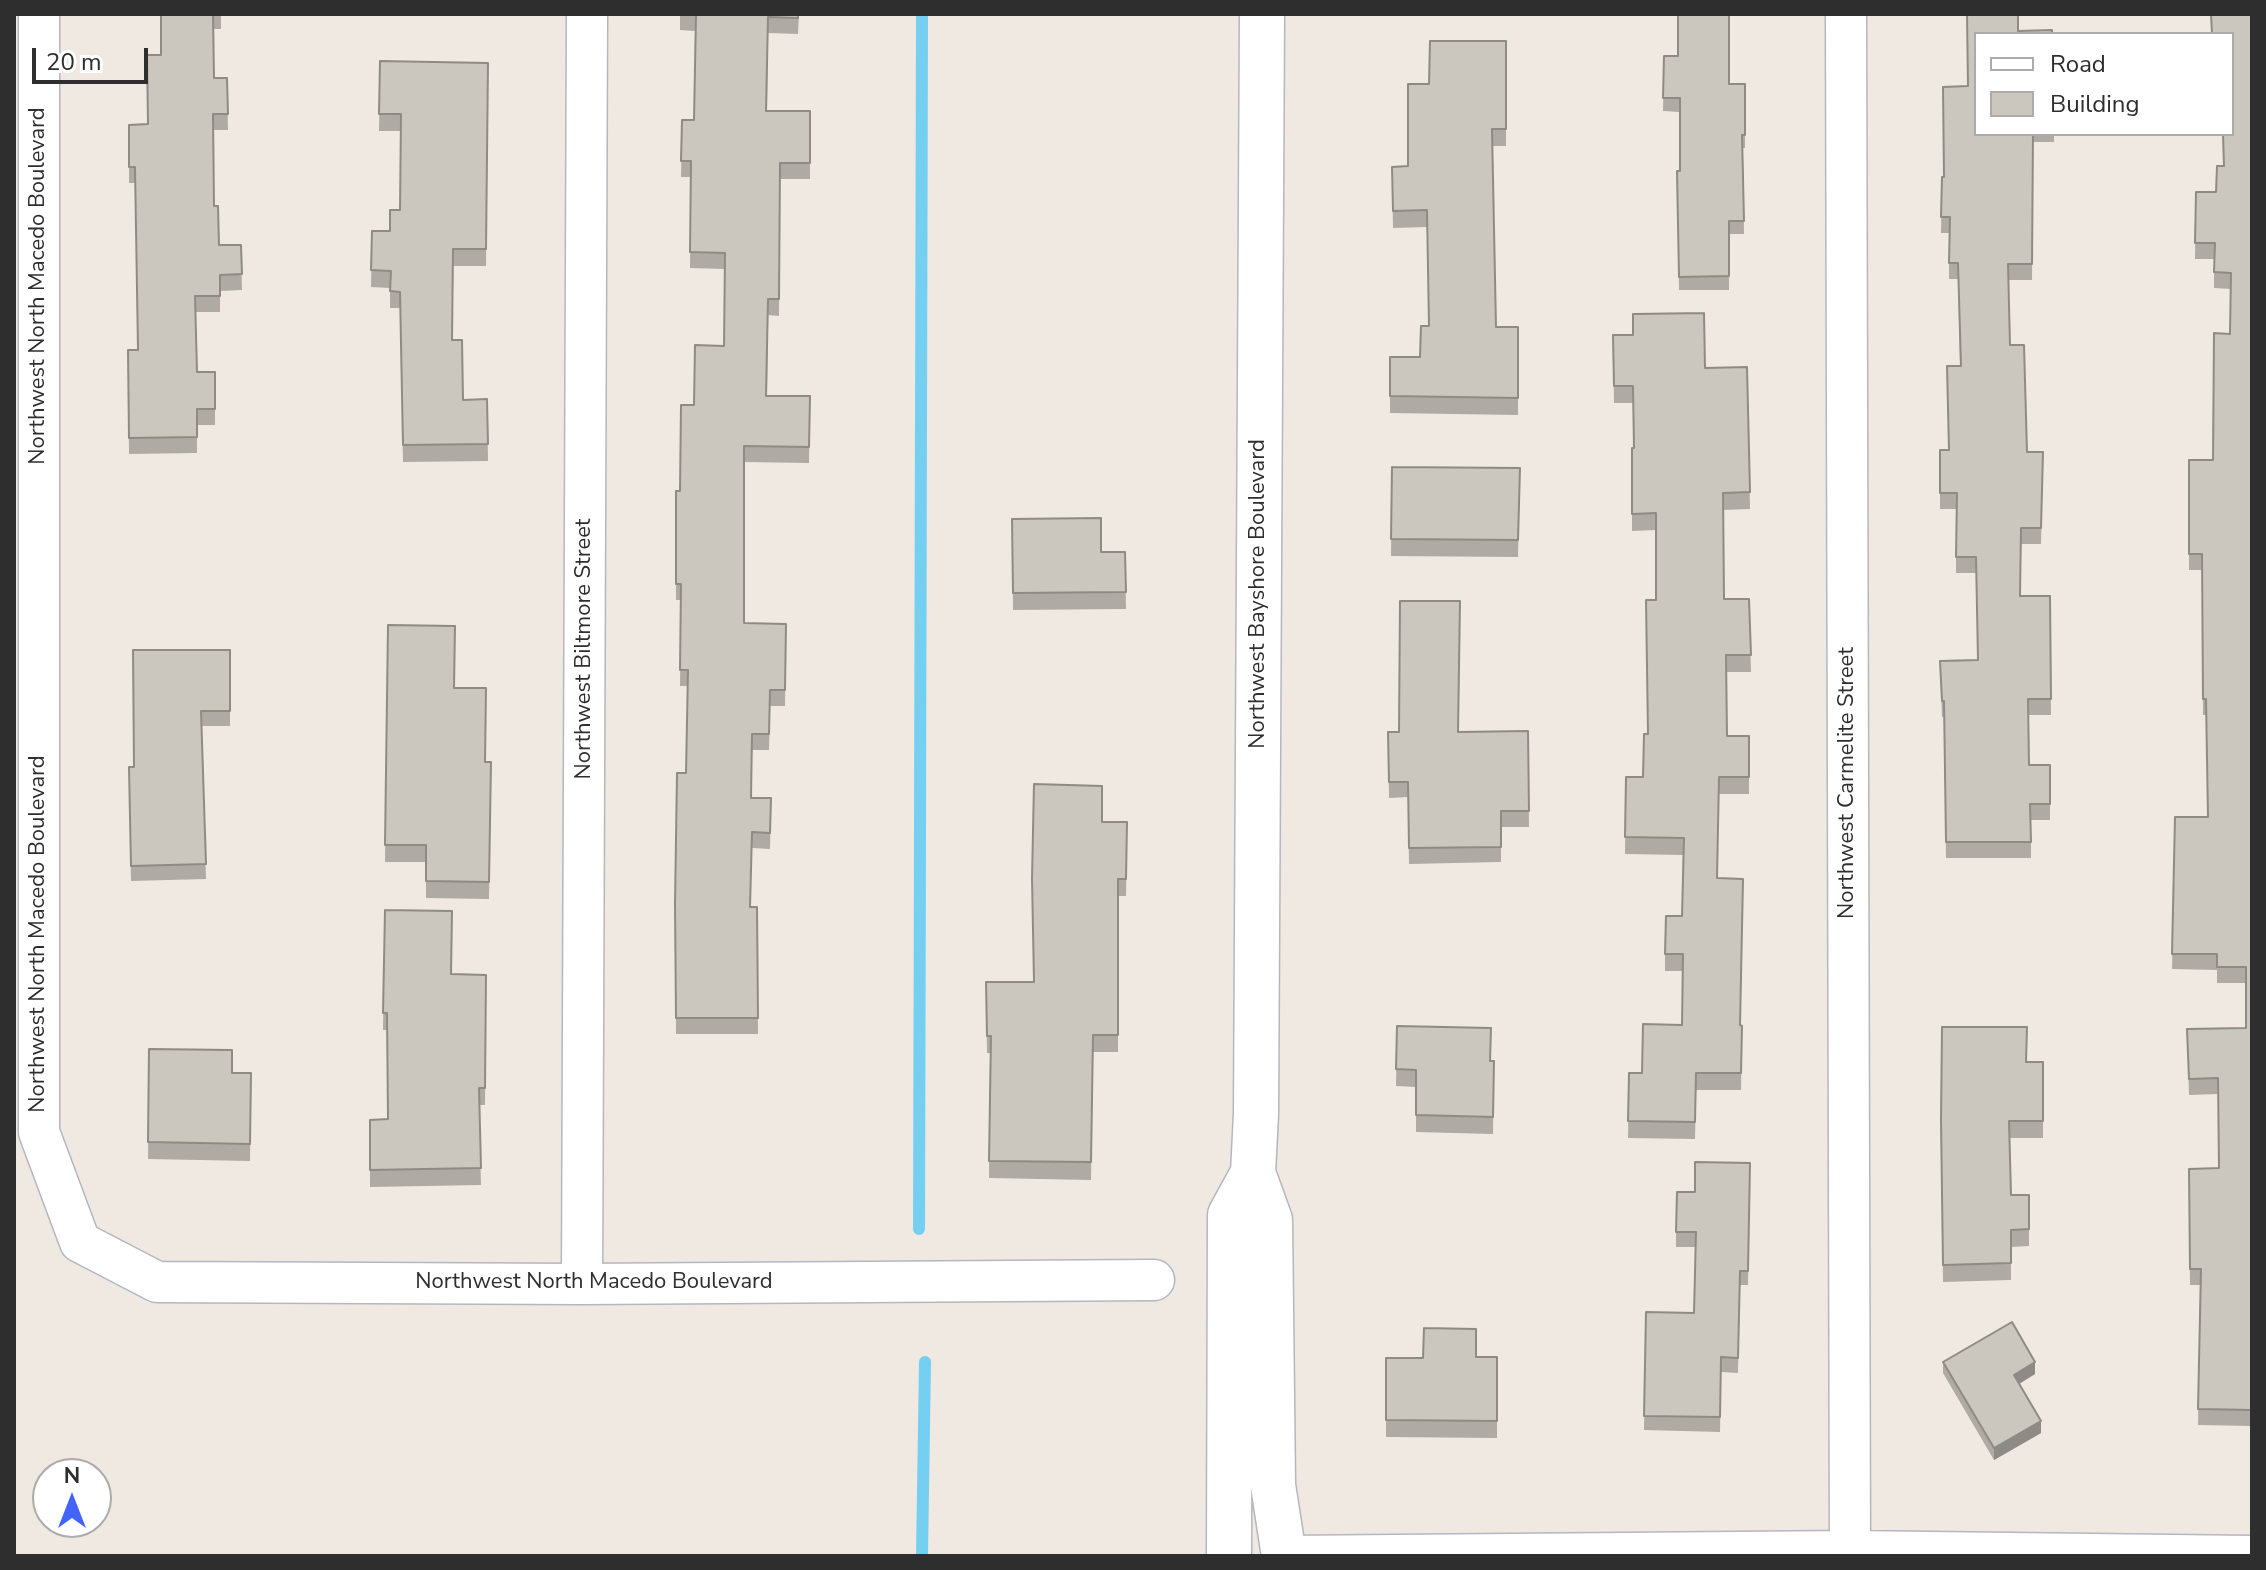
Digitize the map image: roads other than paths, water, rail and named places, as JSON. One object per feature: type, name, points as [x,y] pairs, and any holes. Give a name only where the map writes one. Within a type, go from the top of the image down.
[{"type":"main road","name":"Northwest Bayshore Boulevard","points":[[1262,14],[1257,1098],[1253,1173],[1270,1220],[1273,1485],[1284,1556]]},
{"type":"main road","name":"Northwest Bayshore Boulevard","points":[[1229,1556],[1230,1215],[1253,1173]]},
{"type":"street","name":"Northwest North Macedo Boulevard","points":[[39,14],[39,1132],[80,1242],[157,1282],[582,1284],[1154,1280]]},
{"type":"street","name":"Northwest Biltmore Street","points":[[582,1284],[587,14]]},
{"type":"street","name":"Northwest Carmelite Street","points":[[1846,14],[1850,1551]]},
{"type":"street","points":[[1284,1556],[1850,1551],[2252,1556]]},
{"type":"waterway","points":[[919,1229],[922,14]]},
{"type":"waterway","points":[[922,1556],[925,1362]]}]
